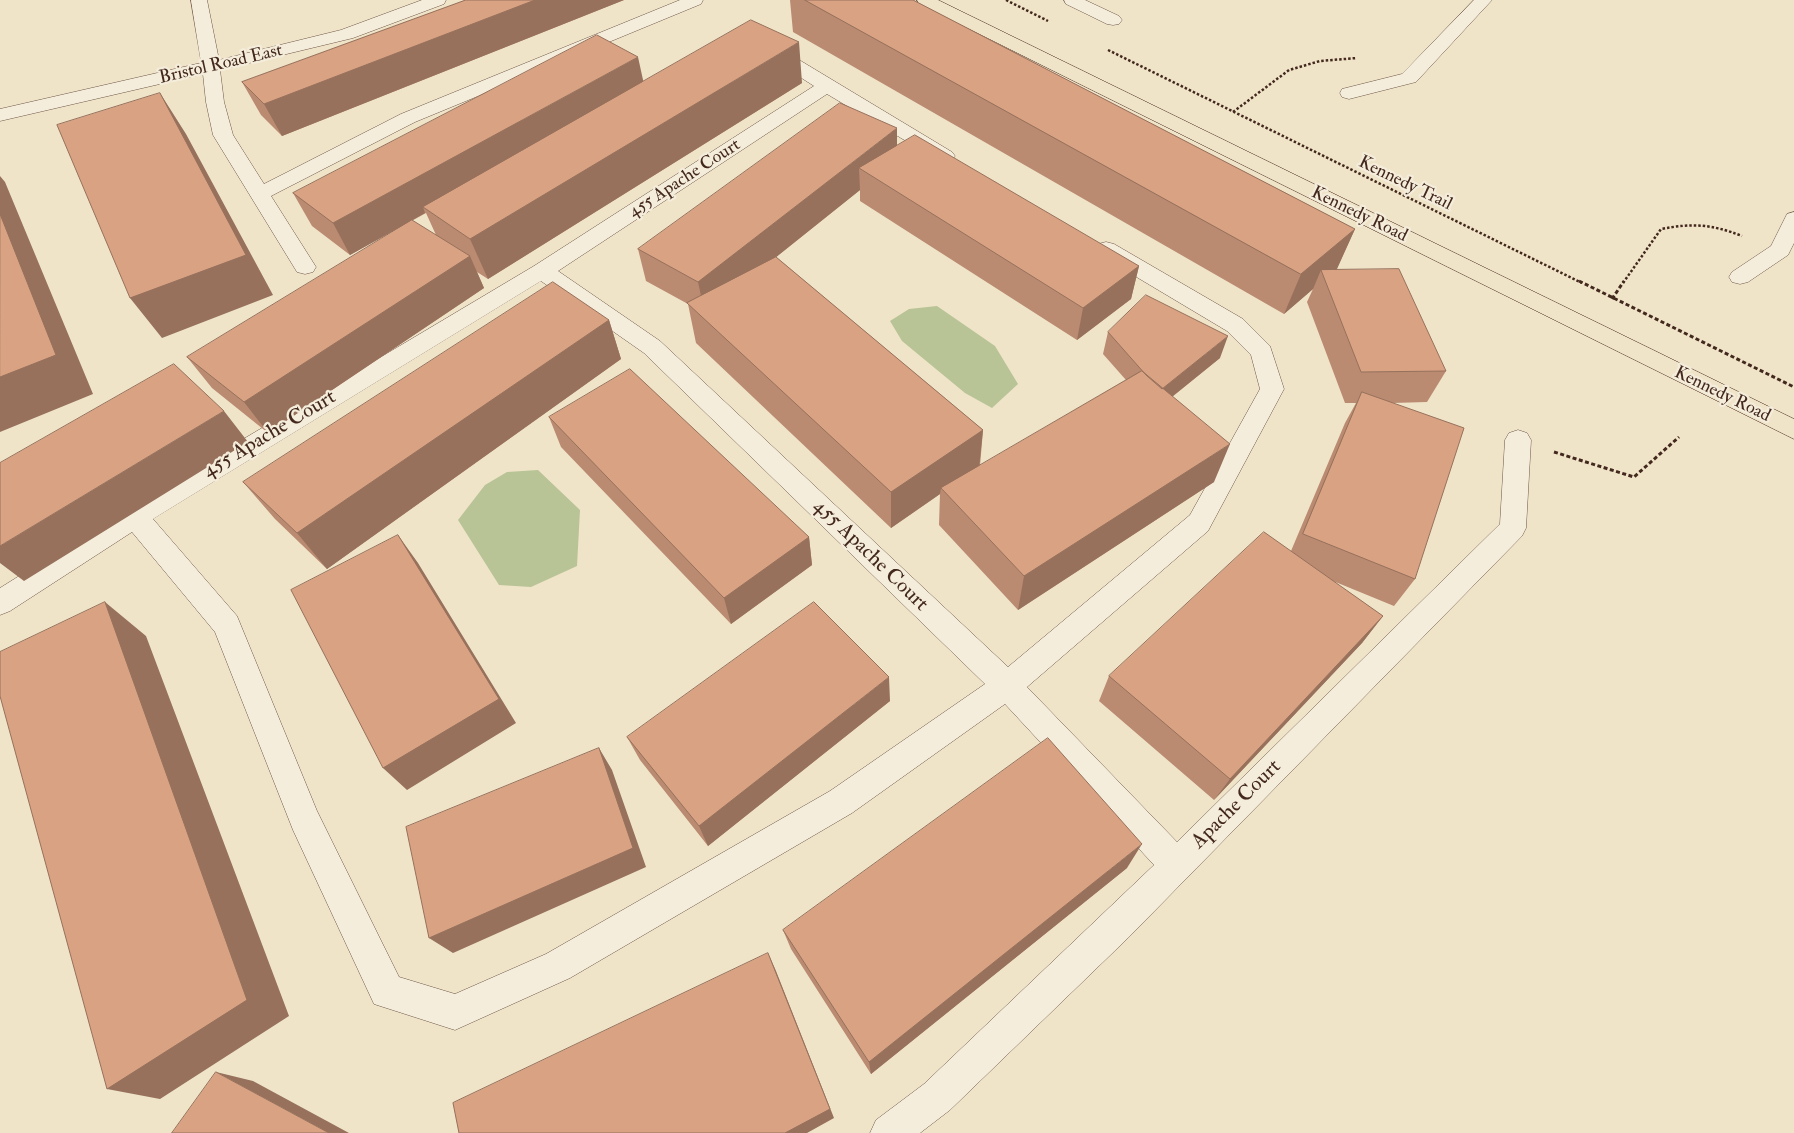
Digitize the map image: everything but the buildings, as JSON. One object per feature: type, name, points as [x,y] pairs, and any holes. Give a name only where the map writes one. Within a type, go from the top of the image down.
[{"type":"main road","name":"Kennedy Road","points":[[925,0],[1794,430]]},
{"type":"street","points":[[199,0],[215,102],[223,136],[304,267]]},
{"type":"street","name":"Bristol Road East","points":[[0,116],[211,68],[347,34],[438,0]]},
{"type":"street","points":[[260,194],[408,118],[695,0]]},
{"type":"street","points":[[1072,0],[1113,20]]},
{"type":"street","points":[[1349,94],[1409,78],[1484,0]]},
{"type":"street","points":[[762,45],[827,86],[963,166]]},
{"type":"street","name":"455 Apache Court","points":[[0,603],[135,517],[542,271],[827,86]]},
{"type":"street","points":[[1740,277],[1780,250],[1794,219]]},
{"type":"street","points":[[135,517],[227,625],[304,819],[387,991],[456,1012],[558,966],[841,802],[1007,686],[1199,523],[1272,389],[1262,352],[1235,325],[1082,235]]},
{"type":"street","name":"455 Apache Court","points":[[542,271],[652,347],[1007,686],[1176,865]]},
{"type":"street","name":"Apache Court","points":[[889,1133],[937,1097],[1176,865],[1513,528],[1518,440]]},
{"type":"path","points":[[1006,0],[1055,24]]},
{"type":"path","name":"Kennedy Trail","points":[[1108,50],[1794,387]]},
{"type":"path","points":[[1232,112],[1289,70],[1320,61],[1375,57],[1409,78]]},
{"type":"path","points":[[1612,298],[1661,230],[1689,224],[1724,230],[1780,250]]},
{"type":"path","points":[[1518,440],[1634,477],[1679,437]]},
{"type":"green space","points":[[937,306],[995,346],[1018,384],[992,408],[965,393],[902,341],[890,321],[909,309]]},
{"type":"green space","points":[[538,470],[580,510],[577,566],[531,587],[499,585],[458,520],[485,485],[507,472]]}]
